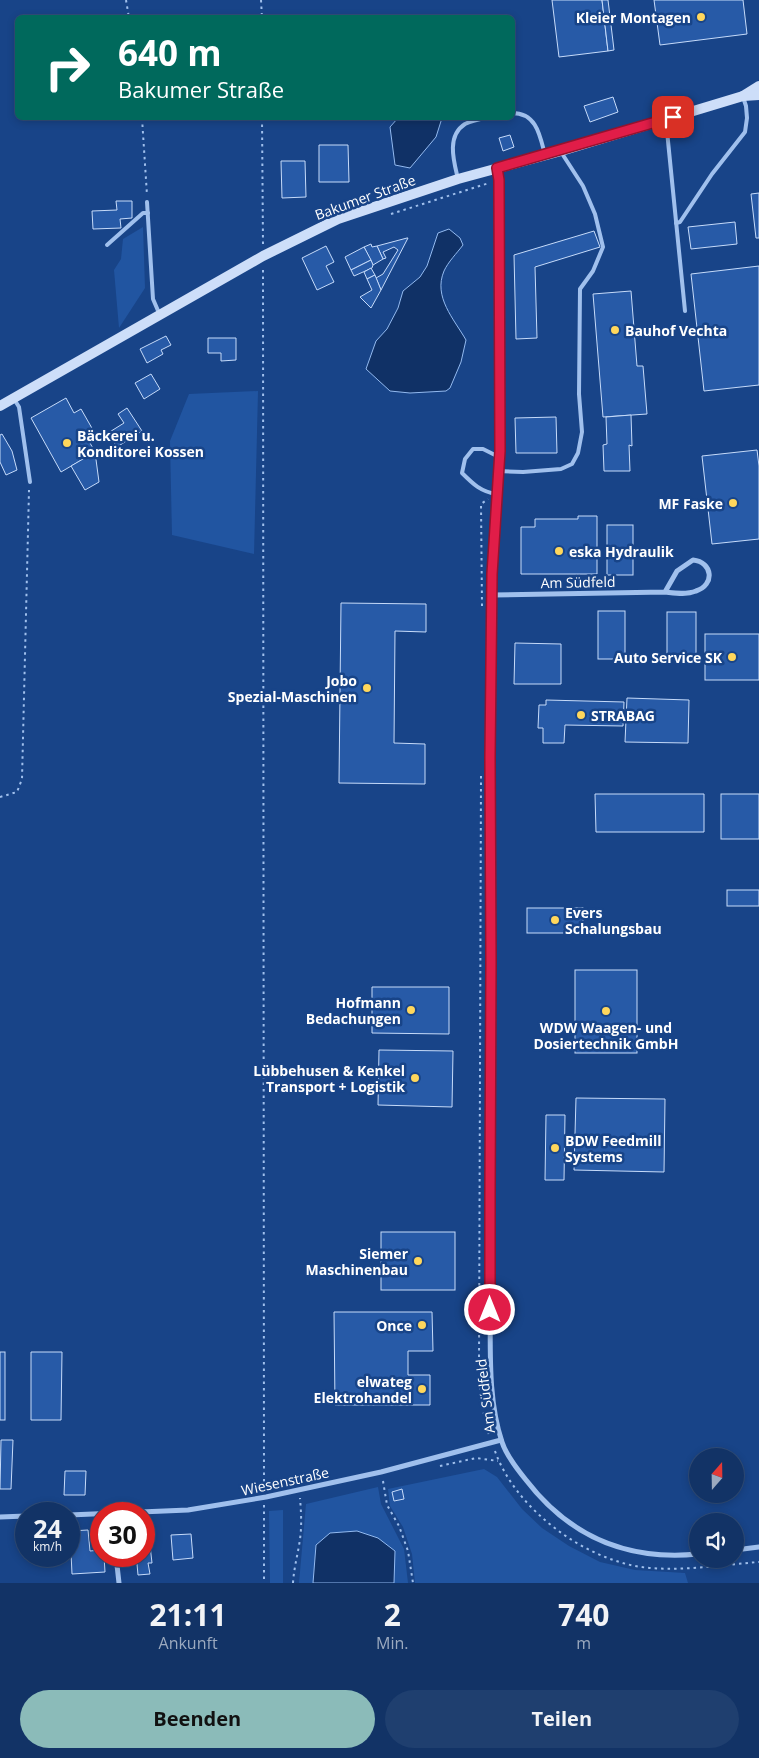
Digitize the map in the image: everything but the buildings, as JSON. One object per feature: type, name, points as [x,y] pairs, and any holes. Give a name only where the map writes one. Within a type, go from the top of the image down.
[{"type":"street","name":"Bakumer Straße","points":[[743,96],[759,86]]},
{"type":"street","name":"Bakumer Straße","points":[[0,406],[263,256],[338,219],[458,179],[561,151],[743,96],[759,95]]},
{"type":"street","name":"Am Südfeld","points":[[497,168],[499,180],[499,457],[492,595],[490,757],[491,1363],[494,1404],[503,1446],[541,1500],[569,1524],[588,1535],[628,1550],[653,1554],[689,1554]]},
{"type":"street","name":"Am Südfeld","points":[[492,595],[696,592],[704,588],[710,577],[709,570],[705,564],[693,560],[677,571],[665,592]]},
{"type":"street","name":"Wiesenstraße","points":[[155,1512],[188,1510],[264,1498],[381,1472],[501,1440]]},
{"type":"street","points":[[0,1517],[15,1516]]},
{"type":"street","points":[[744,1549],[759,1547]]},
{"type":"street","points":[[117,1567],[119,1583]]},
{"type":"lane","points":[[676,223],[680,222],[712,174],[745,132],[747,118],[743,96]]},
{"type":"lane","points":[[515,114],[527,116],[538,127],[545,155]]},
{"type":"lane","points":[[458,179],[453,159],[452,147],[454,137],[465,124],[480,120]]},
{"type":"lane","points":[[664,120],[667,131],[684,311]]},
{"type":"lane","points":[[498,471],[523,472],[561,469],[572,464],[578,453],[582,432],[580,289],[593,271],[603,247],[595,214],[586,193],[561,151]]},
{"type":"lane","points":[[147,202],[154,299],[159,314]]},
{"type":"lane","points":[[107,245],[143,213],[148,213]]},
{"type":"lane","points":[[13,398],[19,407],[30,482]]},
{"type":"lane","points":[[497,494],[487,493],[462,473],[464,460],[473,449],[483,449],[499,457]]},
{"type":"path","points":[[126,0],[128,15]]},
{"type":"path","points":[[261,0],[262,15]]},
{"type":"path","points":[[142,120],[147,202]]},
{"type":"path","points":[[262,120],[264,1583]]},
{"type":"path","points":[[0,797],[17,792],[22,779],[30,482]]},
{"type":"path","points":[[482,613],[481,504],[497,494]]},
{"type":"path","points":[[481,768],[479,1364],[481,1402],[487,1431],[498,1461]]},
{"type":"path","points":[[381,1472],[387,1505],[399,1526],[408,1551],[413,1583]]},
{"type":"path","points":[[293,1583],[302,1513],[299,1490]]},
{"type":"shaded area","points":[[396,120],[441,120],[436,137],[410,168],[395,165],[390,127]]},
{"type":"shaded area","points":[[143,227],[145,288],[119,328],[114,270],[121,259],[123,239]]},
{"type":"shaded area","points":[[449,229],[460,238],[463,245],[444,271],[441,290],[446,307],[466,340],[461,362],[450,388],[446,391],[410,393],[390,391],[366,369],[376,341],[387,329],[398,308],[403,291],[420,277],[427,266],[438,233]]},
{"type":"shaded area","points":[[258,391],[254,554],[172,535],[170,441],[189,394]]},
{"type":"shaded area","points":[[484,1469],[497,1477],[522,1509],[542,1528],[569,1546],[600,1562],[635,1570],[685,1573],[688,1583],[415,1583],[412,1554],[403,1527],[390,1506],[388,1489]]},
{"type":"shaded area","points":[[378,1487],[381,1504],[404,1549],[408,1583],[394,1583],[394,1551],[316,1545],[313,1583],[299,1583],[306,1504]]},
{"type":"shaded area","points":[[283,1510],[283,1583],[270,1583],[269,1511]]},
{"type":"shaded area","points":[[357,1531],[378,1538],[395,1551],[394,1583],[313,1583],[316,1545],[330,1533]]},
{"type":"place","name":"Kleier Montagen","points":[[701,17]]},
{"type":"place","name":"Bauhof Vechta","points":[[615,330]]},
{"type":"place","name":"Bäckerei u. Konditorei Kossen","points":[[67,443]]},
{"type":"place","name":"MF Faske","points":[[733,503]]},
{"type":"place","name":"eska Hydraulik","points":[[559,551]]},
{"type":"place","name":"Auto Service SK","points":[[732,657]]},
{"type":"place","name":"Jobo Spezial-Maschinen","points":[[367,688]]},
{"type":"place","name":"STRABAG","points":[[581,715]]},
{"type":"place","name":"Evers Schalungsbau","points":[[555,920]]},
{"type":"place","name":"Hofmann Bedachungen","points":[[411,1010]]},
{"type":"place","name":"WDW Waagen- und Dosiertechnik GmbH","points":[[606,1011]]},
{"type":"place","name":"Lübbehusen & Kenkel Transport + Logistik","points":[[415,1078]]},
{"type":"place","name":"BDW Feedmill Systems","points":[[555,1148]]},
{"type":"place","name":"Siemer Maschinenbau","points":[[418,1261]]},
{"type":"place","name":"Once","points":[[422,1325]]},
{"type":"place","name":"elwateg Elektrohandel","points":[[422,1389]]},
{"type":"route","points":[[490,1310],[490,757],[492,574],[500,451],[499,180],[497,168],[673,117]]}]
